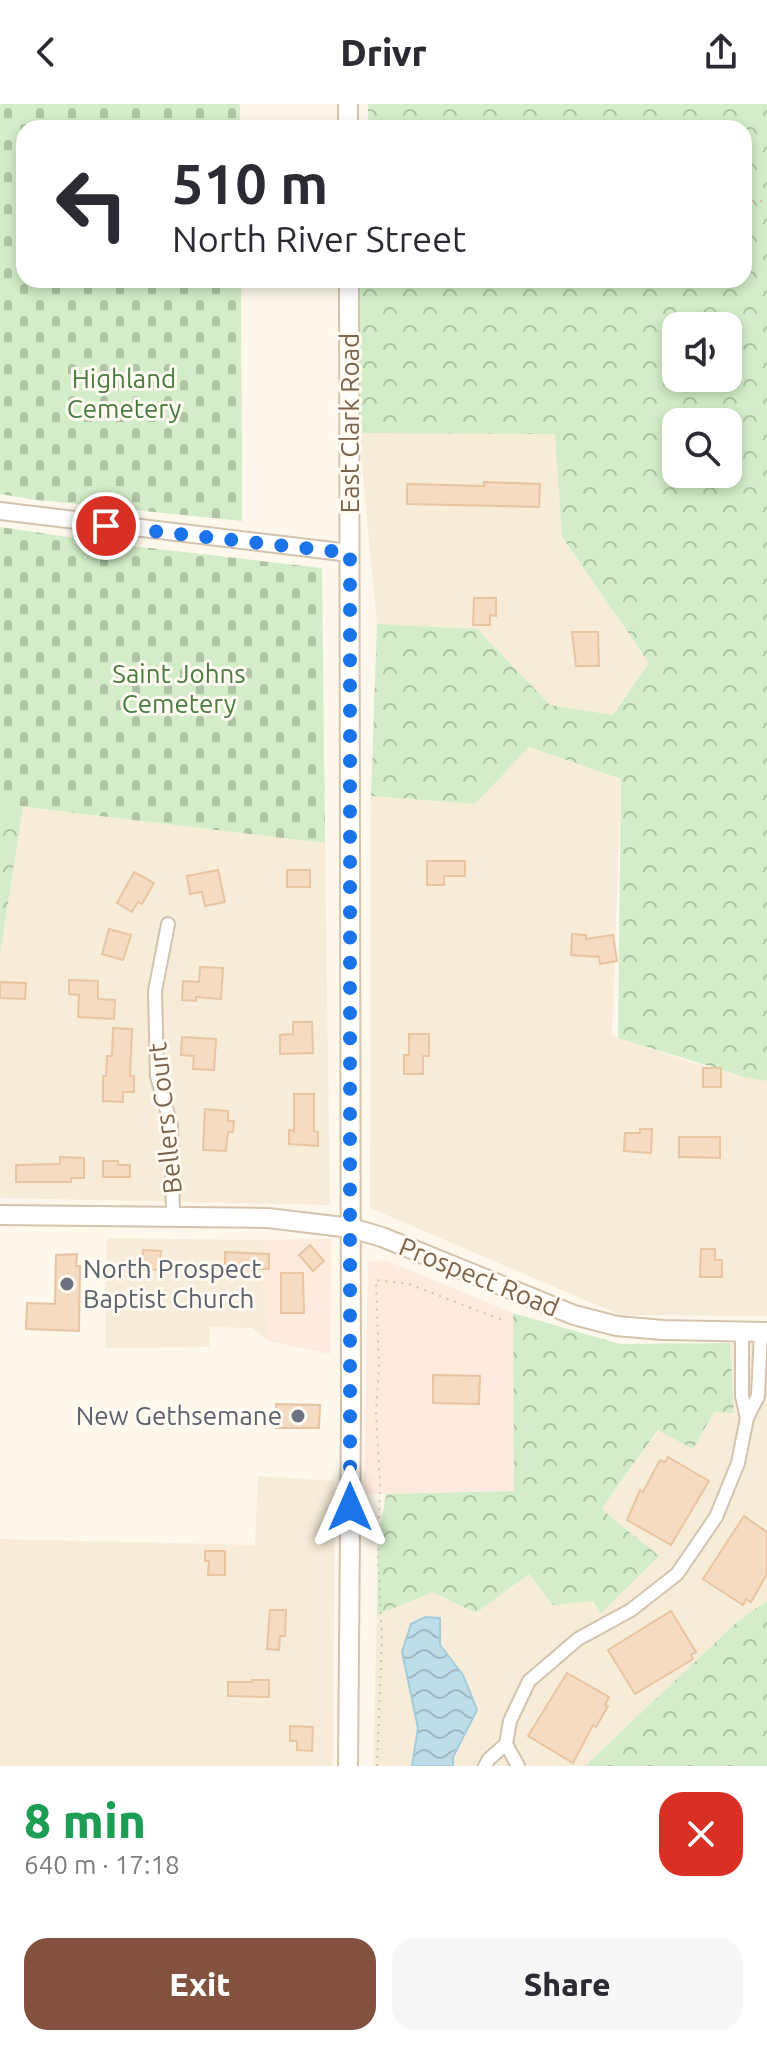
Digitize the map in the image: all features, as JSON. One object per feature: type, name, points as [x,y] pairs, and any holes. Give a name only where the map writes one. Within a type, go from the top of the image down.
[{"type":"main road","name":"East Clark Road","points":[[348,1766],[351,1228],[349,288]]},
{"type":"main road","name":"Prospect Road","points":[[0,1215],[268,1218],[351,1228],[382,1237],[574,1315],[617,1326],[681,1332],[764,1332]]},
{"type":"street","points":[[0,511],[46,519],[350,553]]},
{"type":"street","name":"Bellers Court","points":[[168,924],[159,961],[155,1005],[157,1076],[171,1125],[173,1216]]},
{"type":"street","points":[[742,1332],[742,1396],[747,1418]]},
{"type":"street","points":[[518,1766],[506,1744],[510,1721],[529,1681],[578,1639],[631,1610],[677,1574],[716,1517],[738,1463],[747,1418],[758,1396],[764,1332]]},
{"type":"street","points":[[485,1766],[506,1744]]},
{"type":"path","points":[[377,1766],[382,1638],[378,1560],[380,1484],[376,1412],[379,1367],[376,1280],[409,1284],[502,1320]]},
{"type":"shaded area","points":[[359,433],[555,433],[562,538],[649,663],[613,715],[550,705],[477,629],[377,624]]},
{"type":"shaded area","points":[[528,747],[621,779],[612,1035],[693,1063],[767,1081],[767,1316],[620,1315],[370,1208],[371,796],[475,804]]},
{"type":"shaded area","points":[[23,807],[325,843],[330,1205],[0,1198],[0,954]]},
{"type":"shaded area","points":[[107,1238],[263,1240],[268,1341],[252,1328],[210,1327],[209,1347],[105,1348]]},
{"type":"shaded area","points":[[331,1239],[330,1354],[268,1341],[263,1240]]},
{"type":"shaded area","points":[[385,1260],[513,1313],[514,1491],[364,1494],[368,1262]]},
{"type":"shaded area","points":[[730,1343],[767,1343],[767,1601],[737,1622],[585,1766],[373,1766],[377,1615],[433,1592],[476,1613],[530,1574],[594,1601],[601,1613],[601,1509],[659,1430],[714,1412],[734,1412]]},
{"type":"shaded area","points":[[258,1476],[335,1481],[333,1766],[0,1766],[0,1539],[255,1545]]},
{"type":"green space","name":"Highland Cemetery","points":[[0,104],[240,104],[240,120],[16,120],[16,288],[241,288],[242,521],[0,494]]},
{"type":"green space","points":[[368,104],[767,104],[767,1081],[618,1038],[621,779],[529,747],[475,804],[371,796],[377,624],[477,629],[550,705],[613,715],[649,663],[562,537],[555,434],[359,433],[360,288],[752,288],[752,120],[368,120]]},
{"type":"green space","name":"Saint Johns Cemetery","points":[[0,527],[322,568],[325,843],[0,804]]},
{"type":"green space","points":[[0,804],[23,807],[0,954]]},
{"type":"green space","points":[[513,1313],[620,1344],[730,1343],[734,1413],[714,1412],[693,1449],[658,1430],[601,1509],[659,1556],[601,1613],[593,1601],[553,1605],[529,1574],[476,1613],[433,1592],[377,1615],[378,1542],[386,1494],[514,1491]]},
{"type":"green space","points":[[767,1601],[767,1766],[585,1766],[737,1622]]},
{"type":"water","points":[[425,1617],[440,1618],[440,1645],[463,1675],[477,1710],[453,1757],[453,1766],[412,1766],[418,1728],[402,1652],[411,1624]]},
{"type":"building","points":[[484,482],[540,484],[539,507],[407,504],[407,484],[484,486]]},
{"type":"building","points":[[474,598],[496,598],[496,616],[490,615],[490,625],[473,625]]},
{"type":"building","points":[[572,632],[598,632],[599,666],[576,666]]},
{"type":"building","points":[[427,861],[465,861],[465,876],[444,876],[444,885],[427,885]]},
{"type":"building","points":[[218,870],[225,902],[205,906],[202,892],[190,894],[187,876]]},
{"type":"building","points":[[287,870],[310,870],[310,887],[287,887]]},
{"type":"building","points":[[134,872],[154,883],[142,904],[138,902],[132,912],[117,903]]},
{"type":"building","points":[[109,929],[131,935],[123,960],[102,954]]},
{"type":"building","points":[[572,934],[586,935],[586,939],[613,935],[617,961],[600,964],[599,957],[571,955]]},
{"type":"building","points":[[200,967],[223,968],[221,999],[196,997],[196,1001],[182,1000],[183,981],[199,982]]},
{"type":"building","points":[[69,980],[98,981],[98,999],[115,1000],[114,1019],[78,1017],[79,995],[69,994]]},
{"type":"building","points":[[0,982],[26,983],[25,999],[0,998]]},
{"type":"building","points":[[293,1022],[312,1022],[313,1053],[280,1054],[280,1035],[293,1034]]},
{"type":"building","points":[[113,1028],[132,1029],[130,1076],[134,1076],[134,1092],[123,1092],[123,1102],[103,1101],[103,1076],[106,1076],[107,1056],[112,1056]]},
{"type":"building","points":[[409,1034],[429,1034],[429,1056],[423,1056],[423,1074],[404,1074],[404,1055],[409,1055]]},
{"type":"building","points":[[182,1037],[216,1039],[214,1070],[193,1069],[194,1056],[181,1055]]},
{"type":"building","points":[[703,1068],[721,1068],[721,1087],[703,1087]]},
{"type":"building","points":[[294,1094],[314,1094],[314,1131],[318,1132],[318,1146],[289,1144],[289,1130],[294,1131]]},
{"type":"building","points":[[205,1109],[228,1111],[228,1121],[234,1121],[233,1132],[228,1132],[226,1151],[203,1150]]},
{"type":"building","points":[[640,1129],[652,1129],[651,1153],[624,1151],[625,1133],[640,1133]]},
{"type":"building","points":[[679,1137],[720,1137],[720,1158],[679,1157]]},
{"type":"building","points":[[60,1157],[84,1158],[84,1178],[71,1178],[71,1182],[16,1182],[16,1165],[60,1164]]},
{"type":"building","points":[[103,1161],[130,1165],[130,1177],[103,1177]]},
{"type":"building","points":[[310,1245],[324,1261],[313,1271],[299,1255]]},
{"type":"building","points":[[701,1249],[715,1249],[715,1260],[722,1260],[722,1277],[700,1277]]},
{"type":"building","points":[[143,1250],[161,1251],[159,1270],[142,1269]]},
{"type":"building","points":[[225,1252],[269,1254],[269,1269],[225,1268]]},
{"type":"building","name":"North Prospect Baptist Church","points":[[77,1254],[76,1266],[80,1266],[79,1331],[26,1329],[27,1303],[55,1304],[56,1255]]},
{"type":"building","points":[[281,1273],[303,1273],[304,1313],[281,1313]]},
{"type":"building","points":[[433,1375],[480,1376],[479,1404],[433,1403]]},
{"type":"building","name":"New Gethsemane","points":[[276,1404],[320,1405],[319,1428],[276,1428]]},
{"type":"building","points":[[668,1457],[709,1481],[671,1545],[627,1520],[640,1490],[643,1492],[660,1460],[665,1462]]},
{"type":"building","points":[[744,1516],[767,1532],[767,1574],[751,1602],[746,1599],[743,1605],[703,1579]]},
{"type":"building","points":[[205,1551],[225,1551],[225,1575],[208,1575],[209,1561],[205,1561]]},
{"type":"building","points":[[270,1610],[286,1610],[285,1636],[280,1636],[279,1650],[267,1649]]},
{"type":"building","points":[[671,1611],[696,1652],[691,1655],[693,1659],[635,1694],[608,1650]]},
{"type":"building","points":[[567,1673],[609,1697],[605,1705],[608,1706],[596,1727],[593,1725],[573,1763],[528,1736]]},
{"type":"building","points":[[269,1680],[269,1697],[228,1696],[228,1682]]},
{"type":"building","points":[[290,1726],[313,1727],[312,1751],[297,1750],[297,1741],[290,1741]]},
{"type":"place","name":"North Prospect Baptist Church","points":[[67,1284]]},
{"type":"place","name":"New Gethsemane","points":[[298,1416]]},
{"type":"route","points":[[106,526],[350,553],[350,1507]]}]
